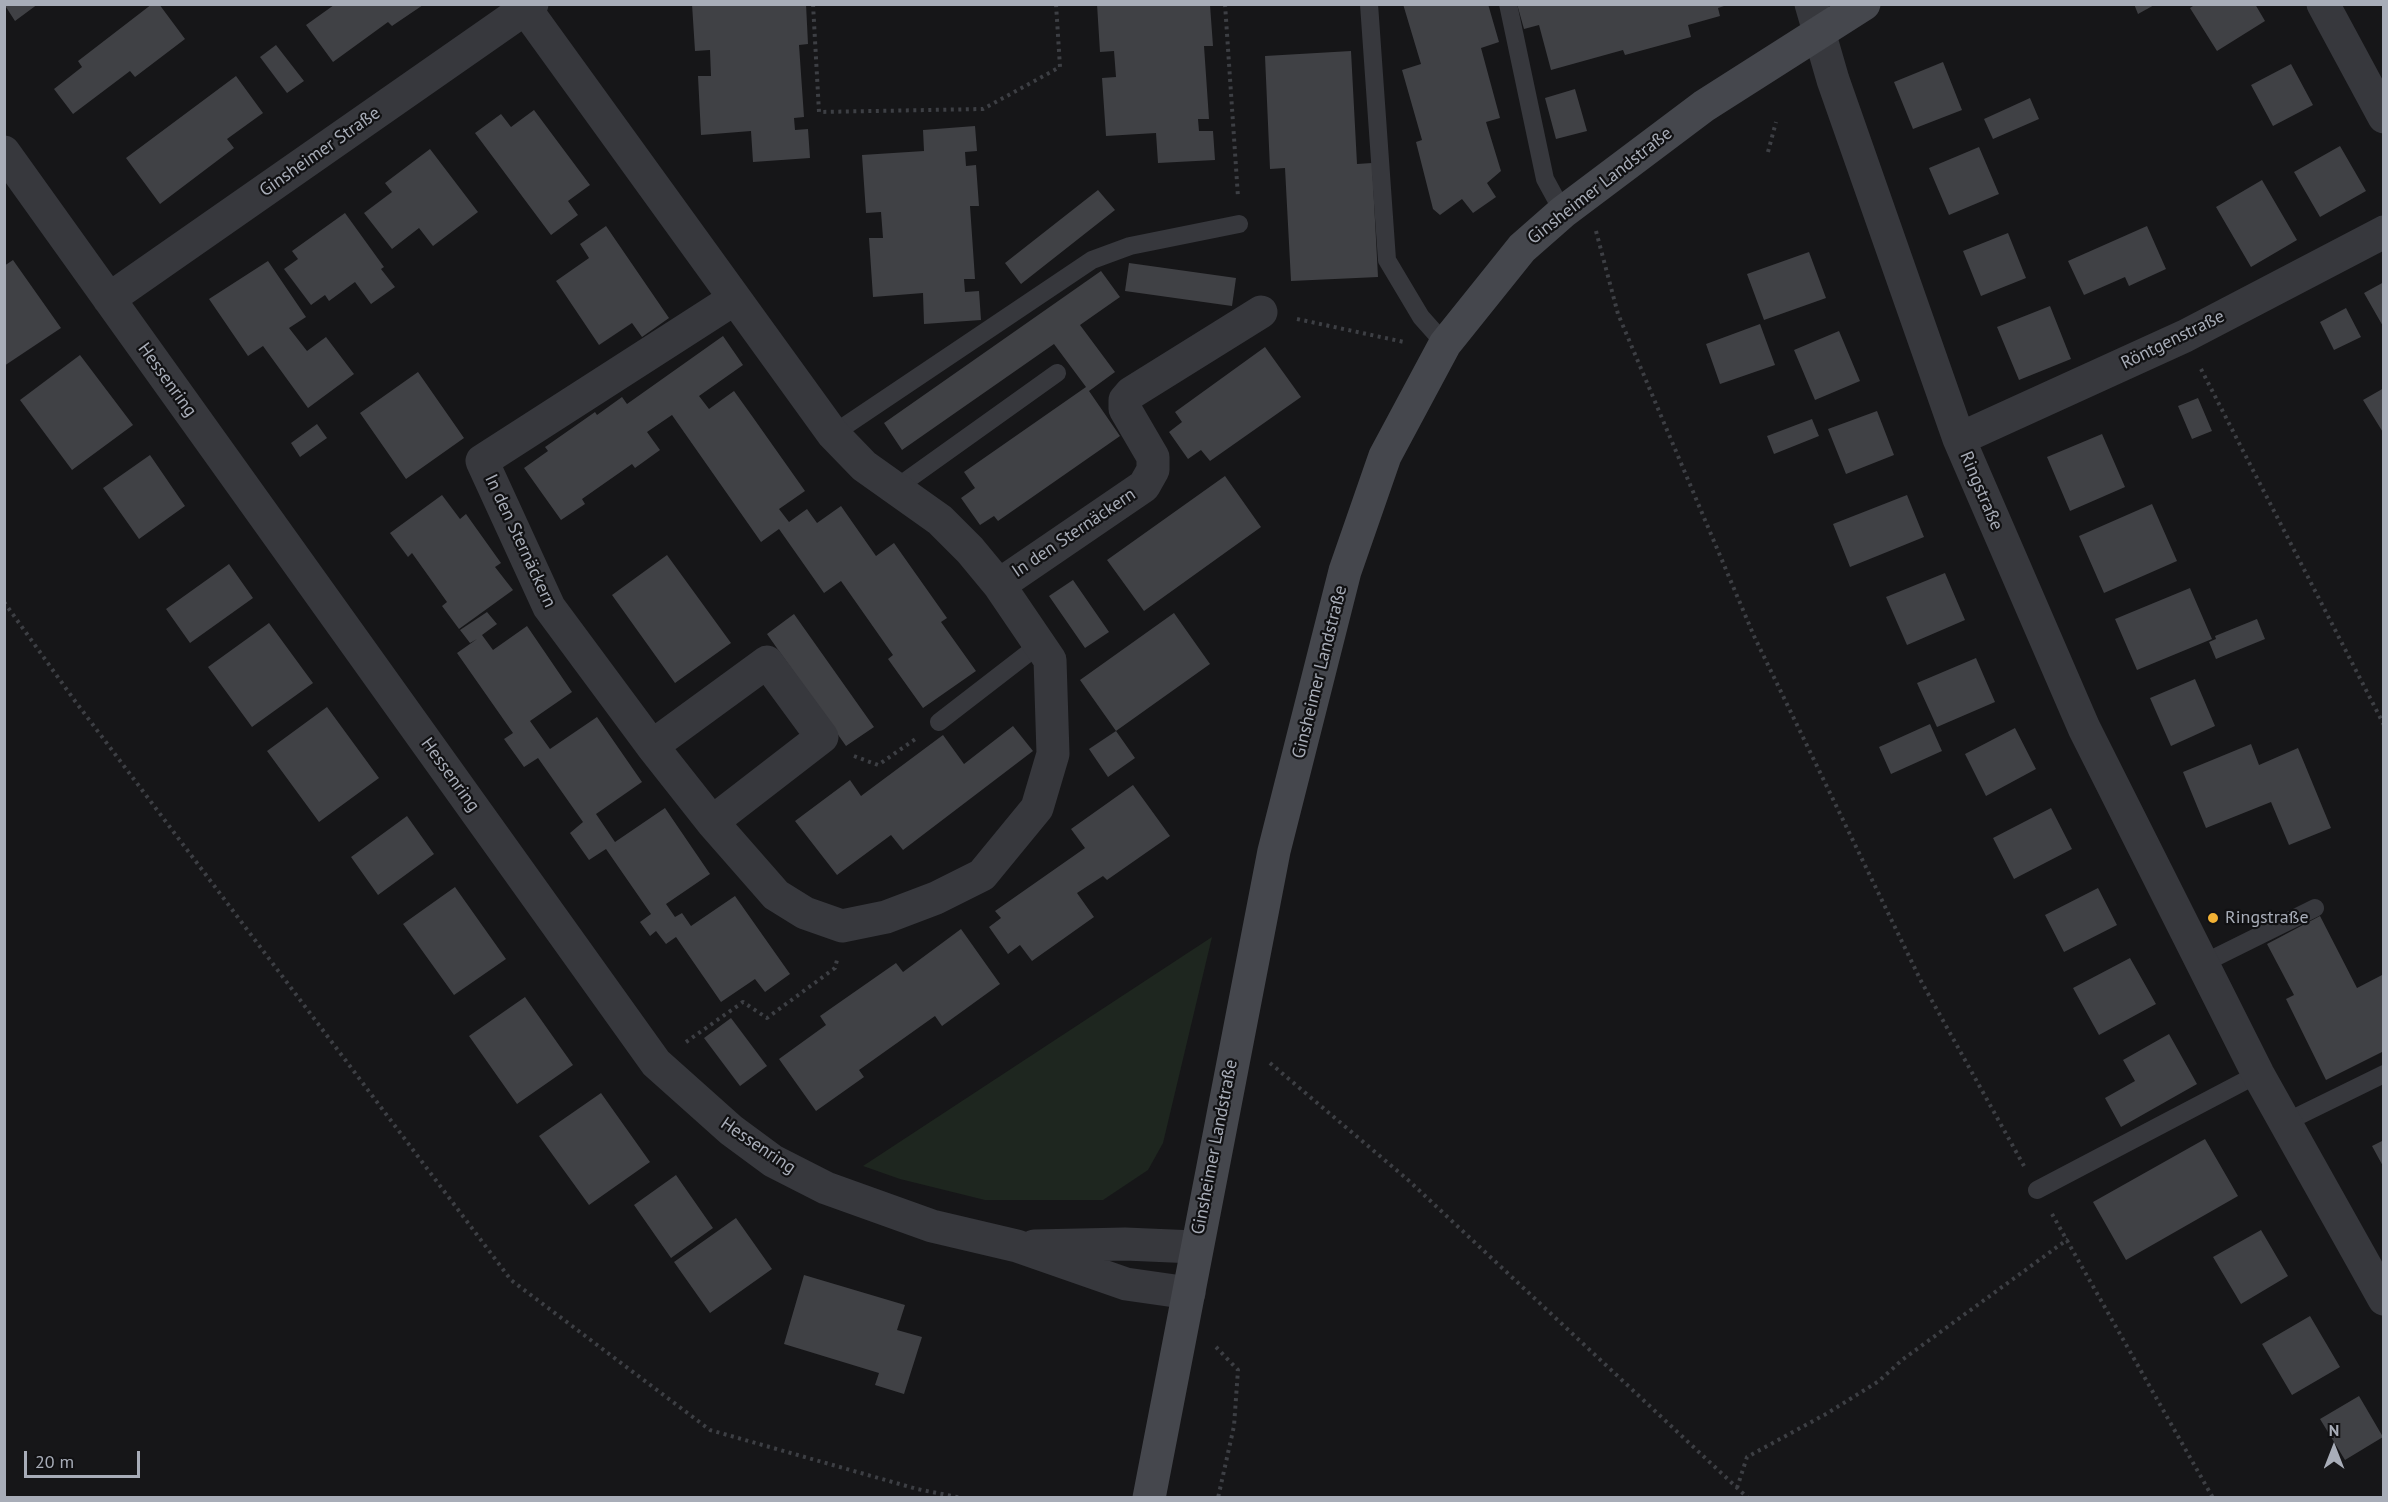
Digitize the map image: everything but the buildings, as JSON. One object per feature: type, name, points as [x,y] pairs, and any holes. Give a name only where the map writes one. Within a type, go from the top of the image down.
[{"type":"main road","name":"Ginsheimer Landstraße","points":[[1149,1497],[1189,1293],[1195,1247],[1274,851],[1346,571],[1385,456],[1445,344],[1522,248],[1575,203],[1815,19],[1864,4]]},
{"type":"street","points":[[2323,4],[2384,117]]},
{"type":"street","name":"Ginsheimer Straße","points":[[109,299],[526,6]]},
{"type":"street","name":"In den Sternäckern","points":[[526,6],[833,434],[864,466],[940,520],[970,550],[999,585],[1050,660],[1053,754],[1037,808],[982,875],[936,898],[885,917],[842,926],[805,913],[777,896],[712,822],[652,746],[549,607],[482,461],[734,299]]},
{"type":"street","name":"Ringstraße","points":[[1815,19],[1836,90],[1959,440],[2084,728],[2258,1074],[2384,1299]]},
{"type":"street","name":"Hessenring","points":[[4,152],[656,1063],[731,1130],[773,1161],[826,1188],[932,1226],[1017,1246],[1126,1284],[1189,1293]]},
{"type":"street","name":"Röntgenstraße","points":[[1959,440],[2184,336],[2384,232]]},
{"type":"street","name":"In den Sternäckern","points":[[999,585],[1144,486],[1154,470],[1154,457],[1125,409],[1125,400],[1131,393],[1261,312]]},
{"type":"street","points":[[652,746],[767,662],[822,737],[712,822]]},
{"type":"street","name":"Hessenring","points":[[1017,1246],[1125,1244],[1195,1247]]},
{"type":"lane","points":[[1369,4],[1387,260],[1421,316],[1445,344]]},
{"type":"lane","points":[[1508,4],[1545,180],[1575,203]]},
{"type":"lane","points":[[833,434],[1092,260],[1130,246],[1239,224]]},
{"type":"lane","points":[[896,488],[1057,373]]},
{"type":"lane","points":[[939,722],[1040,644]]},
{"type":"lane","points":[[2202,964],[2315,908]]},
{"type":"lane","points":[[2037,1190],[2258,1074]]},
{"type":"lane","points":[[2284,1123],[2384,1074]]},
{"type":"path","points":[[813,4],[819,112],[983,109],[1060,67],[1056,4]]},
{"type":"path","points":[[1225,4],[1239,224]]},
{"type":"path","points":[[1768,152],[1776,122]]},
{"type":"path","points":[[1575,203],[1618,314],[1754,636],[1922,981],[2037,1190],[2068,1239],[2213,1497]]},
{"type":"path","points":[[1261,312],[1406,342]]},
{"type":"path","points":[[2184,336],[2384,725]]},
{"type":"path","points":[[4,602],[75,701],[511,1280],[710,1430],[917,1489],[962,1497]]},
{"type":"path","points":[[817,741],[878,765],[939,722]]},
{"type":"path","points":[[656,1063],[743,1002],[767,1018],[808,988],[835,968],[841,947],[842,926]]},
{"type":"path","points":[[1238,1035],[1407,1179],[1748,1497]]},
{"type":"path","points":[[1737,1488],[1747,1457],[1826,1414],[1879,1381],[1902,1360],[2068,1239]]},
{"type":"path","points":[[1182,1326],[1220,1349],[1238,1370],[1234,1426],[1218,1497]]},
{"type":"shaded area","points":[[1212,937],[1163,1143],[1148,1170],[1103,1200],[985,1200],[900,1179],[863,1166]]},
{"type":"place","name":"Ringstraße","points":[[2213,918]]}]
